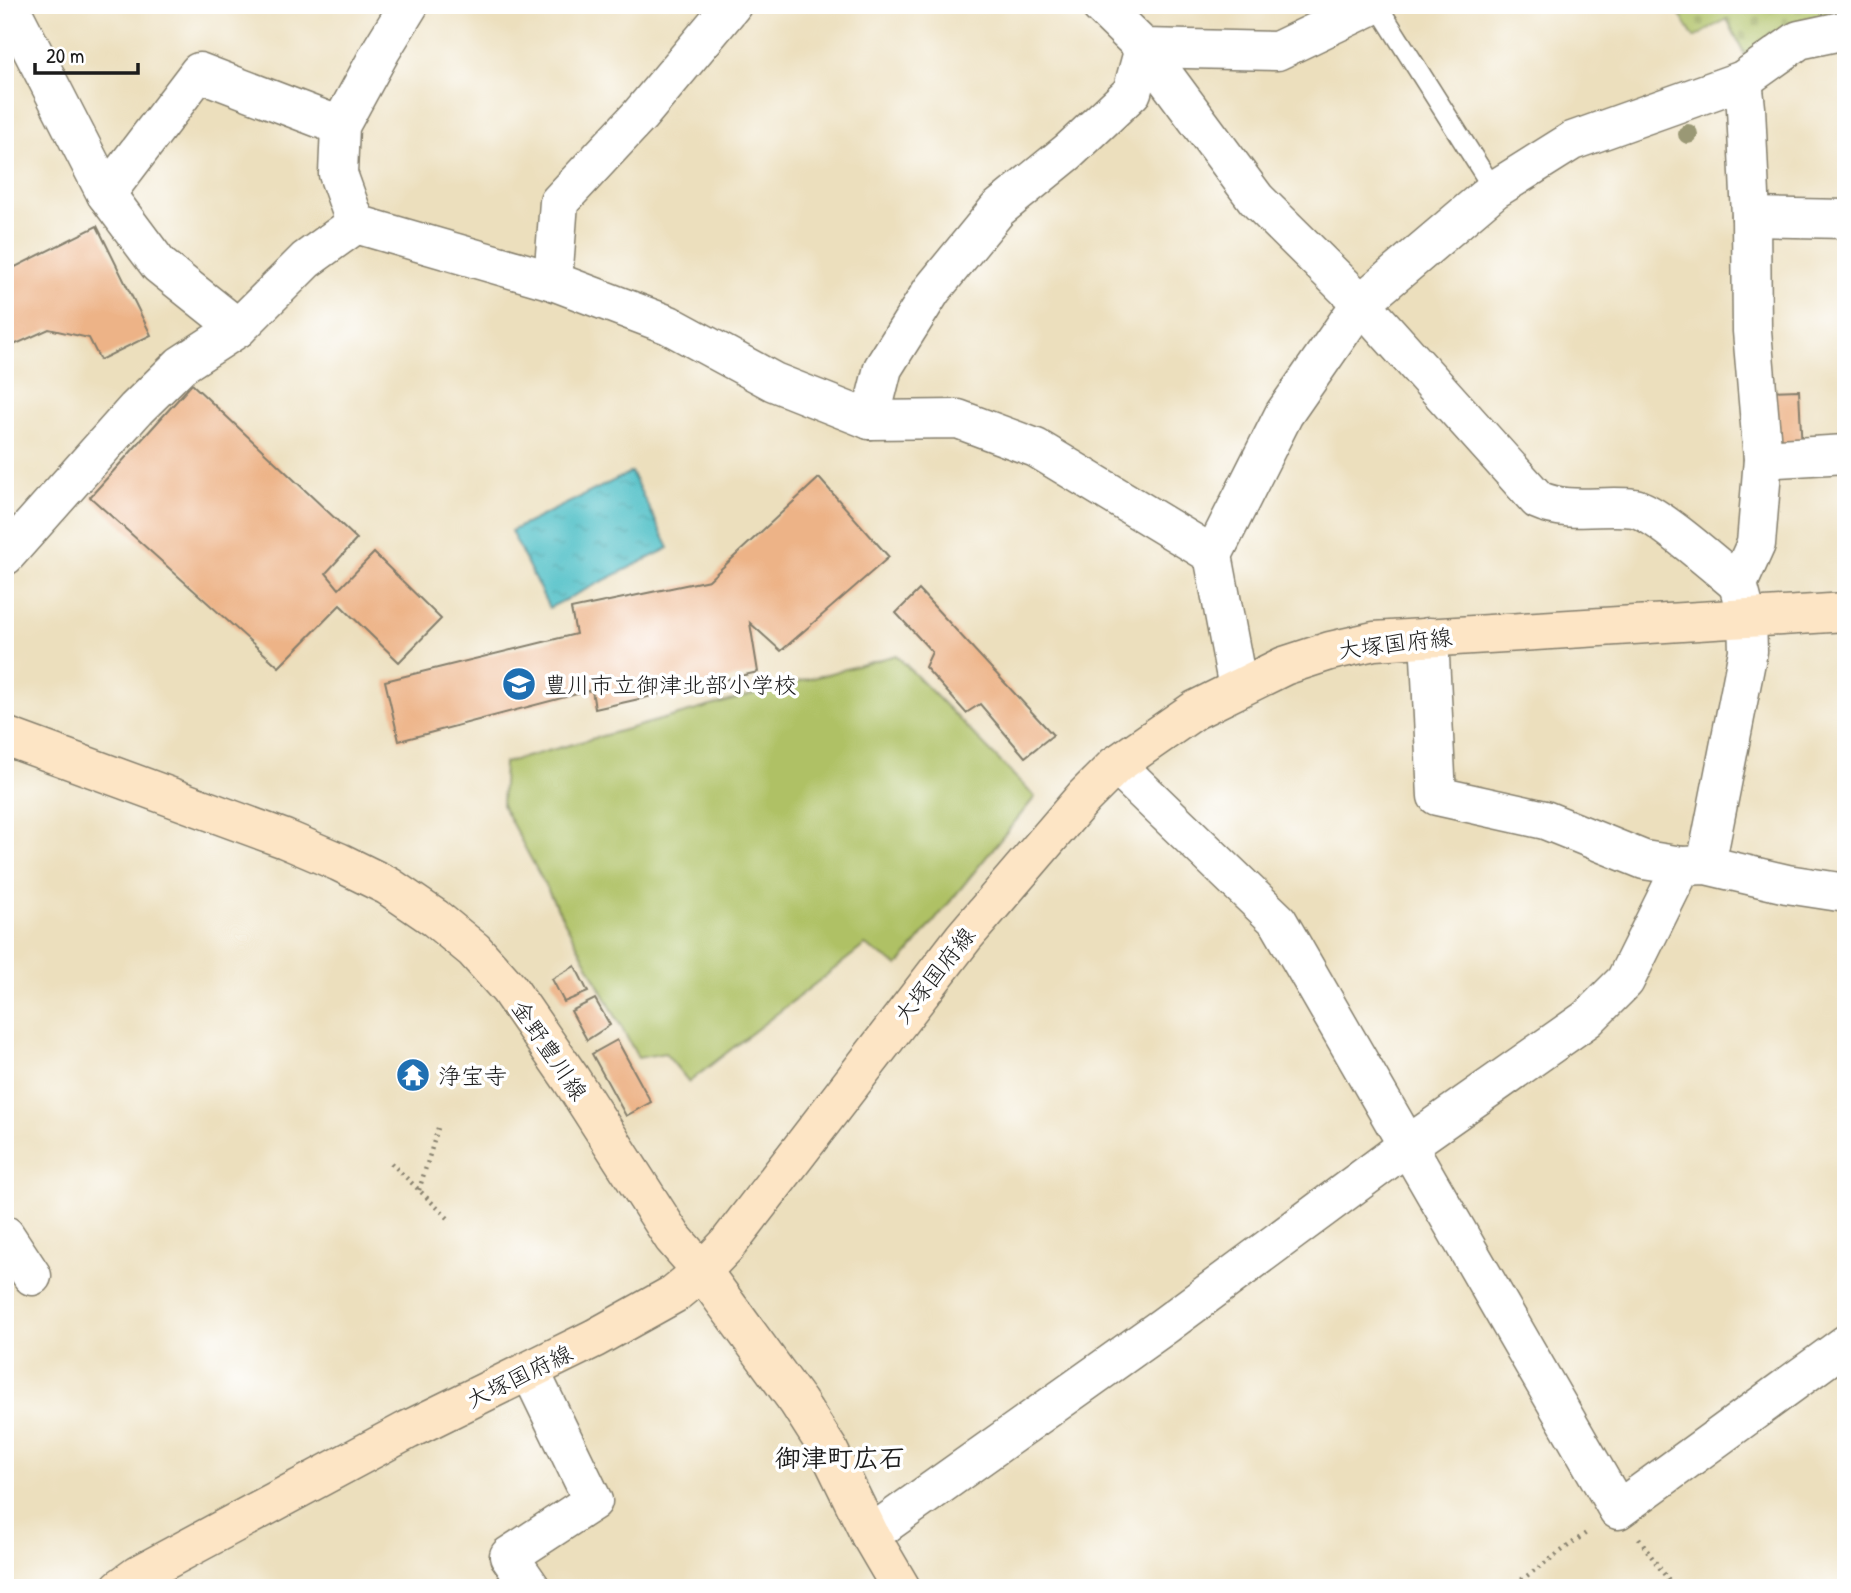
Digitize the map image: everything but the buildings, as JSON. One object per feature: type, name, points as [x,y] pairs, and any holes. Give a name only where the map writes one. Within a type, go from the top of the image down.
[{"type":"main road","name":"大塚国府線","points":[[120,1588],[138,1575],[408,1430],[595,1338],[674,1294],[702,1271],[727,1245],[971,927],[1084,797],[1116,765],[1195,710],[1283,666],[1374,641],[1743,601],[1846,612]]},
{"type":"main road","name":"金野豊川線","points":[[5,736],[285,839],[388,886],[435,918],[474,950],[509,989],[571,1079],[673,1238],[702,1271],[798,1402],[828,1449],[870,1535],[901,1588]]},
{"type":"street","points":[[9,5],[106,194],[159,265],[238,328]]},
{"type":"street","points":[[356,224],[338,174],[340,126],[409,5]]},
{"type":"street","points":[[553,281],[559,202],[640,115],[732,5]]},
{"type":"street","points":[[1100,5],[1143,48],[1256,199],[1361,303],[1538,500],[1554,507],[1635,509],[1653,515],[1743,601]]},
{"type":"street","points":[[1143,48],[1277,51],[1375,5]]},
{"type":"street","points":[[1238,688],[1213,555],[1283,414],[1361,303],[1494,190],[1572,141],[1743,80],[1799,40],[1846,30]]},
{"type":"street","points":[[870,419],[883,368],[932,290],[998,209],[1068,152],[1132,92],[1143,48]]},
{"type":"street","points":[[106,194],[199,72],[340,126]]},
{"type":"street","points":[[870,1535],[1164,1326],[1408,1145],[1587,1019],[1625,981],[1694,865],[1748,650],[1743,601],[1756,544],[1763,459],[1752,331],[1751,217],[1743,80]]},
{"type":"street","points":[[1751,217],[1846,219]]},
{"type":"street","points":[[356,224],[553,281],[669,325],[774,382],[870,419],[958,419],[1036,448],[1213,555]]},
{"type":"street","points":[[9,543],[181,365],[238,328],[306,260],[356,224]]},
{"type":"street","points":[[1763,459],[1846,454]]},
{"type":"street","points":[[1429,637],[1437,796],[1545,820],[1644,860],[1694,865],[1846,893]]},
{"type":"street","points":[[1116,765],[1278,921],[1618,1510],[1846,1343]]},
{"type":"street","points":[[5,1235],[32,1276]]},
{"type":"street","points":[[530,1371],[593,1501],[509,1556],[530,1588]]},
{"type":"lane","points":[[1375,5],[1494,190]]},
{"type":"path","points":[[419,1190],[438,1128]]},
{"type":"path","points":[[391,1163],[450,1220]]},
{"type":"path","points":[[1510,1588],[1618,1510],[1674,1588]]},
{"type":"green space","points":[[1846,5],[1846,24],[1746,57],[1727,19],[1694,38],[1675,6]]},
{"type":"green space","points":[[896,655],[1035,797],[898,966],[865,945],[689,1082],[665,1053],[638,1058],[502,805],[504,763]]},
{"type":"water","points":[[631,472],[669,548],[549,608],[511,531]]},
{"type":"place","name":"豊川市立御津北部小学校","points":[[519,684]]},
{"type":"place","name":"浄宝寺","points":[[413,1075]]},
{"type":"district","name":"御津町広石","points":[[840,1457]]}]
